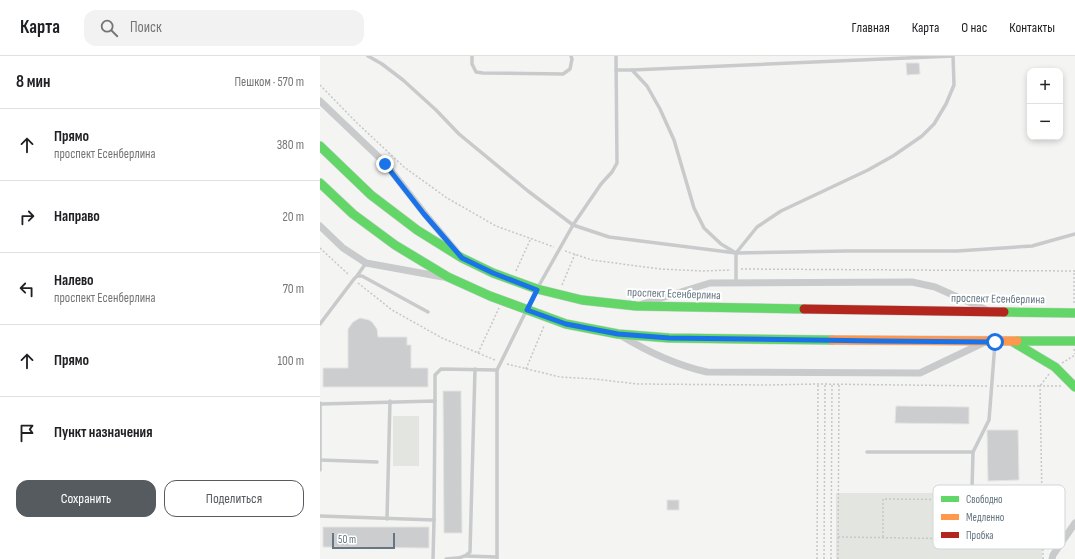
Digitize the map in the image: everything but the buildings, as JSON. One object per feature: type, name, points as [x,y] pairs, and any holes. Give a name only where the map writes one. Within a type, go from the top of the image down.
[{"type":"street","points":[[320,101],[385,164],[424,214],[462,258]]},
{"type":"street","name":"проспект Есенберлина","points":[[320,146],[371,195],[417,230],[462,258],[537,290],[582,300],[636,306],[761,309],[1074,312]]},
{"type":"street","points":[[320,183],[353,214],[395,245],[448,277],[502,301],[566,324],[618,334],[669,338],[1075,342]]},
{"type":"street","points":[[320,226],[343,248],[366,263],[448,277]]},
{"type":"street","points":[[636,306],[710,283],[912,282],[935,287],[989,311]]},
{"type":"street","points":[[618,334],[645,350],[687,368],[707,372],[920,373],[991,342]]},
{"type":"street","points":[[1013,342],[1054,367],[1075,386]]},
{"type":"street","points":[[1065,537],[1075,523]]},
{"type":"street","points":[[1052,559],[1057,549]]},
{"type":"lane","points":[[368,56],[382,64],[403,80],[436,110],[459,134],[528,191],[573,225],[609,237],[736,254],[846,251],[957,252],[1032,246],[1075,234]]},
{"type":"lane","points":[[472,56],[472,64],[476,72],[563,74],[570,69],[572,59],[571,56]]},
{"type":"lane","points":[[446,559],[466,556],[497,558],[497,370],[537,290],[573,225],[617,163],[616,56]]},
{"type":"lane","points":[[616,70],[953,56],[954,85],[946,104],[934,124],[922,136],[893,156],[868,170],[780,211],[757,227],[736,254],[736,283]]},
{"type":"lane","points":[[632,70],[647,86],[660,109],[674,140],[694,208],[704,228],[721,244],[736,254]]},
{"type":"lane","points":[[320,324],[366,263]]},
{"type":"lane","points":[[357,276],[362,276],[428,312]]},
{"type":"lane","points":[[972,485],[973,452],[989,420],[991,342]]},
{"type":"lane","points":[[433,559],[434,375],[441,369],[497,370]]},
{"type":"lane","points":[[466,556],[470,552],[475,369]]},
{"type":"lane","points":[[320,470],[320,403],[435,400]]},
{"type":"lane","points":[[387,518],[390,401]]},
{"type":"lane","points":[[867,452],[973,452]]},
{"type":"lane","points":[[320,460],[377,462]]},
{"type":"lane","points":[[320,516],[434,520]]},
{"type":"path","points":[[320,85],[357,123],[399,162],[447,198],[496,226],[592,260],[660,269],[703,271],[736,269],[824,271],[1074,271],[1074,312]]},
{"type":"path","points":[[512,280],[531,238]]},
{"type":"path","points":[[558,294],[575,254]]},
{"type":"path","points":[[478,353],[502,301]]},
{"type":"path","points":[[526,369],[548,318]]},
{"type":"path","points":[[824,373],[824,559]]},
{"type":"path","points":[[817,559],[818,384]]},
{"type":"path","points":[[831,559],[832,384]]},
{"type":"path","points":[[838,559],[839,384]]},
{"type":"path","points":[[1041,485],[1040,386],[1061,386]]},
{"type":"path","points":[[883,537],[883,499],[933,499]]},
{"type":"path","points":[[838,537],[933,538]]},
{"type":"path","points":[[1042,549],[1043,559]]},
{"type":"shaded area","points":[[393,416],[419,416],[419,466],[393,466]]},
{"type":"shaded area","points":[[836,493],[933,493],[933,549],[1042,549],[1042,559],[836,559]]},
{"type":"traffic: fast","points":[[320,146],[371,195],[417,230],[462,258],[493,273],[537,289],[582,300],[636,306],[804,309]]},
{"type":"traffic: fast","points":[[320,183],[353,214],[395,245],[448,277],[490,296],[566,324],[618,334],[669,338],[832,340]]},
{"type":"traffic: fast","points":[[1004,312],[1075,313]]},
{"type":"traffic: fast","points":[[1017,341],[1075,341]]},
{"type":"traffic: fast","points":[[1013,342],[1055,367],[1075,387]]},
{"type":"traffic: slow","points":[[832,340],[1017,341]]},
{"type":"traffic: jam","points":[[804,309],[1004,312]]},
{"type":"route","points":[[385,164],[424,214],[462,258],[493,273],[537,290],[527,310],[566,324],[618,334],[669,338],[995,342]]}]
